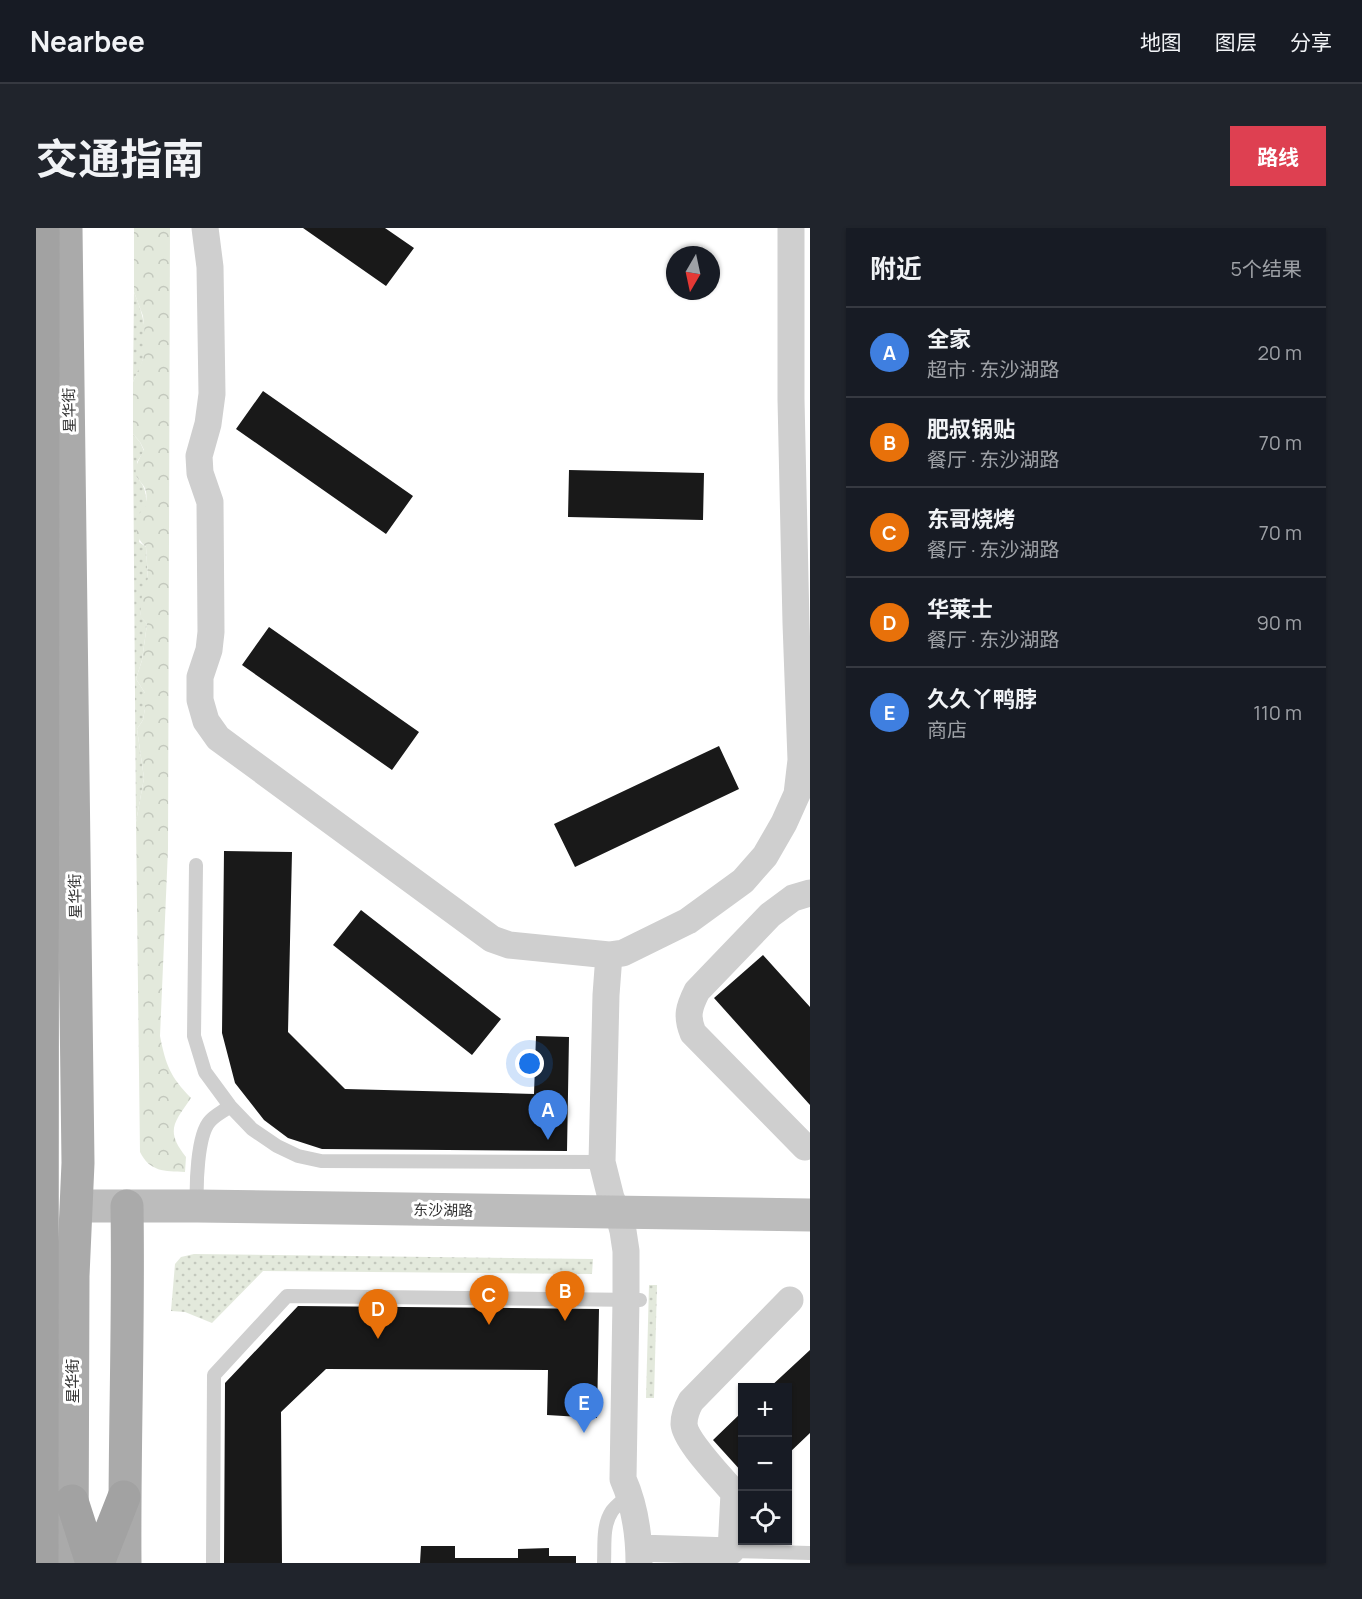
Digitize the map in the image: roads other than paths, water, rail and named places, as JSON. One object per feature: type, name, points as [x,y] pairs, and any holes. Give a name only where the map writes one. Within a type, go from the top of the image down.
[{"type":"highway","points":[[42,228],[42,1563]]},
{"type":"highway","points":[[98,1563],[124,1497]]},
{"type":"highway","points":[[72,1501],[92,1563]]},
{"type":"main road","name":"星华街","points":[[66,228],[78,1162],[73,1276],[72,1563]]},
{"type":"main road","name":"东沙湖路","points":[[77,1206],[810,1215]]},
{"type":"main road","points":[[125,1563],[127,1206]]},
{"type":"street","points":[[205,228],[210,267],[212,394],[208,424],[199,456],[200,473],[210,502],[211,632],[209,650],[200,677],[200,700],[206,721],[218,738],[492,939],[509,945],[616,954],[688,921],[743,881],[765,856],[784,823],[797,794],[806,760],[796,623],[802,545],[801,260],[791,228]]},
{"type":"street","points":[[743,881],[770,915]]},
{"type":"street","points":[[805,1147],[693,1033],[689,1023],[689,1011],[697,991],[770,915],[793,898],[810,893]]},
{"type":"street","points":[[616,954],[619,997],[608,1162],[611,1198],[625,1213],[623,1231],[633,1299],[638,1479],[630,1494],[639,1555],[731,1551],[734,1493],[687,1436],[684,1423],[686,1410],[691,1401],[790,1300]]},
{"type":"lane","points":[[196,865],[194,1036],[205,1072],[230,1106],[252,1129],[277,1146],[298,1156],[321,1161],[608,1162]]},
{"type":"lane","points":[[197,1206],[197,1177],[202,1139],[209,1122],[230,1106]]},
{"type":"lane","points":[[213,1563],[214,1375],[287,1296],[633,1299]]},
{"type":"lane","points":[[604,1563],[607,1521],[613,1510],[630,1494]]},
{"type":"lane","points":[[613,1563],[615,1524],[618,1513],[630,1494]]},
{"type":"lane","points":[[731,1551],[810,1553]]},
{"type":"place","name":"全家","points":[[548,1140]]},
{"type":"place","name":"肥叔锅贴","points":[[565,1321]]},
{"type":"place","name":"东哥烧烤","points":[[489,1325]]},
{"type":"place","name":"华莱士","points":[[378,1339]]},
{"type":"place","name":"久久丫鸭脖","points":[[584,1433]]}]
